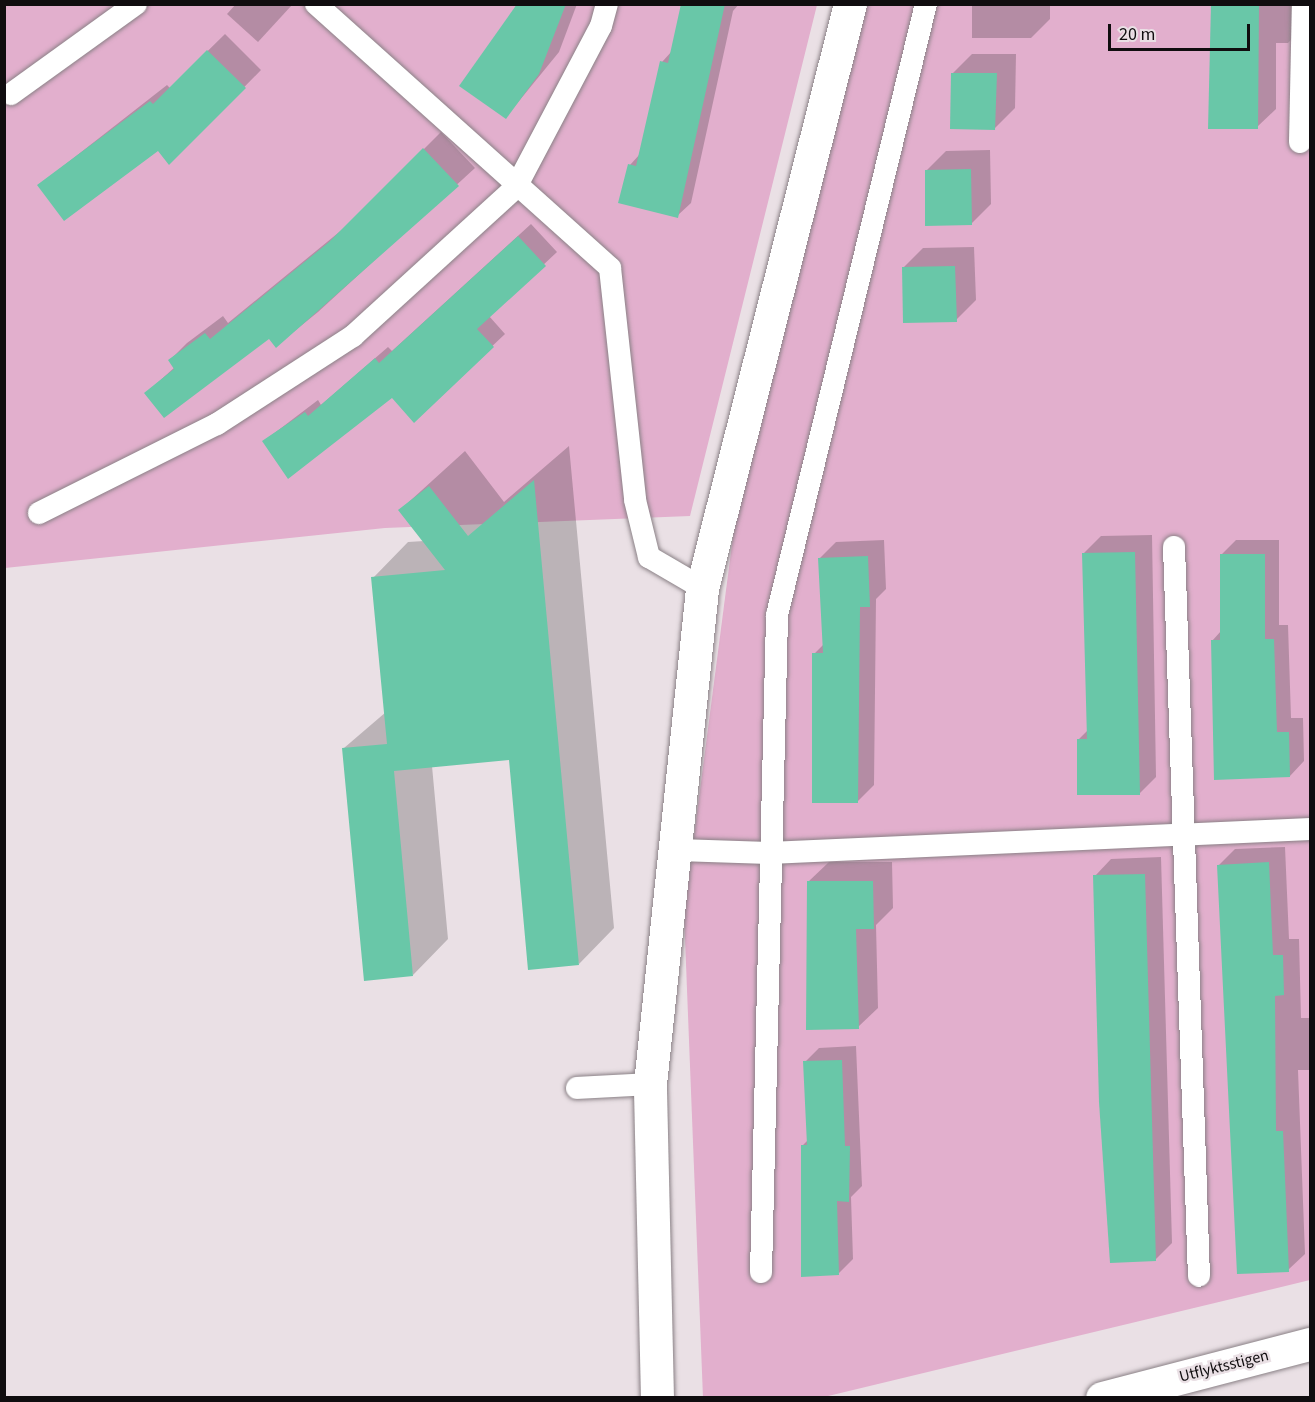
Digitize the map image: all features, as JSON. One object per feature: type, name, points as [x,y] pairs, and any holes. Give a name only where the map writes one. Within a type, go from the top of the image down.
[{"type":"street","points":[[657,1398],[650,1084],[678,850],[702,588],[850,4]]},
{"type":"street","name":"Utflyktsstigen","points":[[1102,1398],[1311,1344]]},
{"type":"lane","points":[[12,94],[136,4]]},
{"type":"lane","points":[[316,4],[516,187],[610,268],[635,500],[649,556],[702,588]]},
{"type":"lane","points":[[39,513],[217,424],[352,336],[516,187],[601,26],[607,4]]},
{"type":"lane","points":[[761,1272],[769,853],[777,615],[926,4]]},
{"type":"lane","points":[[1300,142],[1303,4]]},
{"type":"lane","points":[[1174,547],[1199,1276]]},
{"type":"lane","points":[[678,850],[769,853],[1311,830]]},
{"type":"lane","points":[[577,1088],[650,1084]]},
{"type":"shaded area","points":[[4,5],[817,5],[690,516],[385,528],[5,568]]},
{"type":"shaded area","points":[[866,5],[1310,5],[1310,1280],[824,1397],[703,1398],[684,913],[735,521]]},
{"type":"building","points":[[517,4],[566,4],[539,74],[506,119],[459,86]]},
{"type":"building","points":[[681,4],[725,4],[678,218],[618,203],[628,164],[636,166],[660,61],[668,63]]},
{"type":"building","points":[[1211,4],[1259,4],[1258,129],[1208,129]]},
{"type":"building","points":[[207,50],[246,88],[169,165],[158,151],[64,221],[37,185],[150,101],[153,104]]},
{"type":"building","points":[[951,73],[997,73],[995,130],[950,129]]},
{"type":"building","points":[[423,148],[459,186],[276,348],[269,339],[164,418],[144,393],[174,369],[168,360],[205,333],[210,339],[329,242]]},
{"type":"building","points":[[971,169],[972,225],[925,226],[925,170]]},
{"type":"building","points":[[518,236],[546,266],[477,329],[494,347],[414,423],[392,398],[288,479],[262,441],[305,412],[308,416],[375,358],[379,363]]},
{"type":"building","points":[[955,266],[957,322],[903,323],[902,267]]},
{"type":"building","points":[[534,480],[579,965],[528,970],[509,760],[394,771],[413,976],[364,981],[342,748],[387,744],[371,577],[445,570],[398,510],[429,486],[468,536]]},
{"type":"building","points":[[1135,552],[1140,795],[1077,795],[1077,739],[1087,739],[1082,553]]},
{"type":"building","points":[[1220,554],[1265,554],[1265,639],[1274,639],[1277,732],[1289,732],[1290,777],[1214,780],[1211,640],[1220,640]]},
{"type":"building","points":[[868,556],[870,607],[860,607],[858,803],[812,803],[812,653],[823,653],[818,558]]},
{"type":"building","points":[[1269,862],[1273,955],[1283,955],[1284,995],[1275,996],[1276,1131],[1283,1131],[1289,1272],[1237,1274],[1217,865]]},
{"type":"building","points":[[1145,874],[1156,1261],[1110,1263],[1099,1102],[1093,875]]},
{"type":"building","points":[[807,881],[873,881],[874,929],[856,929],[859,1029],[806,1030]]},
{"type":"building","points":[[842,1060],[845,1146],[850,1146],[849,1202],[837,1201],[839,1275],[801,1277],[801,1145],[807,1145],[803,1061]]}]
